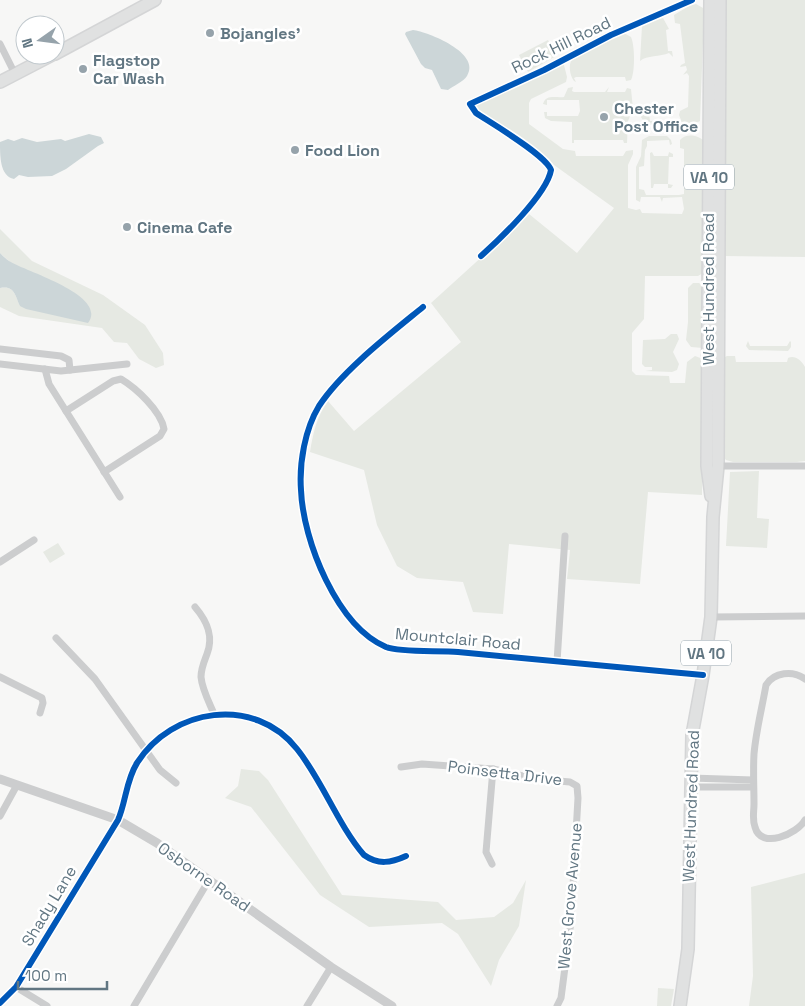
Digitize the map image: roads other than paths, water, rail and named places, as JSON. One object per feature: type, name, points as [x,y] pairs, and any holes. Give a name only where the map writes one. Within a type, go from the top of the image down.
[{"type":"main road","points":[[65,48],[155,0]]},
{"type":"main road","name":"West Hundred Road","points":[[680,1006],[688,949],[692,735],[711,617],[713,466],[710,0]]},
{"type":"main road","name":"West Hundred Road","points":[[713,466],[720,0]]},
{"type":"main road","points":[[0,82],[33,65]]},
{"type":"street","name":"Rock Hill Road","points":[[481,256],[527,209],[546,181],[551,170],[549,164],[539,155],[476,113],[470,104],[522,81],[611,35],[692,0]]},
{"type":"street","points":[[0,44],[15,74]]},
{"type":"street","name":"Mountclair Road","points":[[423,307],[350,371],[328,393],[318,408],[304,452],[301,491],[308,528],[322,570],[334,595],[354,623],[371,639],[388,648],[456,652],[703,675]]},
{"type":"street","points":[[0,349],[61,356],[69,360],[70,370]]},
{"type":"street","points":[[0,364],[70,370],[127,364]]},
{"type":"street","points":[[116,366],[117,379]]},
{"type":"street","points":[[45,369],[49,384],[120,497]]},
{"type":"street","points":[[66,412],[117,379],[124,381],[148,402],[160,420],[164,429],[160,436],[104,472]]},
{"type":"street","points":[[713,466],[805,466]]},
{"type":"street","points":[[557,662],[565,536]]},
{"type":"street","points":[[0,562],[34,540]]},
{"type":"street","points":[[195,608],[203,616],[210,632],[210,645],[202,665],[201,678],[214,714]]},
{"type":"street","points":[[711,617],[805,616]]},
{"type":"street","points":[[56,638],[95,679],[145,752],[160,770],[176,783]]},
{"type":"street","points":[[805,679],[796,674],[781,674],[772,678],[766,685],[754,752],[753,784],[754,824],[759,834],[764,838],[774,838],[794,830],[800,827],[805,820]]},
{"type":"street","points":[[0,677],[42,698],[43,703],[40,713]]},
{"type":"street","name":"Shady Lane","points":[[0,1003],[16,987],[118,820],[130,778],[145,752],[170,731],[185,722],[214,714],[240,716],[253,719],[280,732],[298,750],[364,855],[377,862],[389,862],[406,856]]},
{"type":"street","name":"Poinsetta Drive","points":[[401,767],[422,764],[493,769],[536,779],[570,782],[577,786]]},
{"type":"street","points":[[492,864],[486,852],[493,769]]},
{"type":"street","name":"Osborne Road","points":[[0,779],[118,820],[157,843],[331,967],[392,1006]]},
{"type":"street","points":[[691,783],[753,784]]},
{"type":"street","points":[[0,816],[17,785]]},
{"type":"street","name":"West Grove Avenue","points":[[557,1006],[561,998],[571,921],[578,798],[577,786]]},
{"type":"street","points":[[134,1006],[209,880]]},
{"type":"street","points":[[308,1006],[331,967]]},
{"type":"street","points":[[16,987],[47,1006]]},
{"type":"place","name":"Bojangles'","points":[[210,33]]},
{"type":"place","name":"Flagstop Car Wash","points":[[83,69]]},
{"type":"place","name":"Chester Post Office","points":[[604,117]]},
{"type":"place","name":"Food Lion","points":[[295,150]]},
{"type":"place","name":"Cinema Cafe","points":[[127,227]]}]
